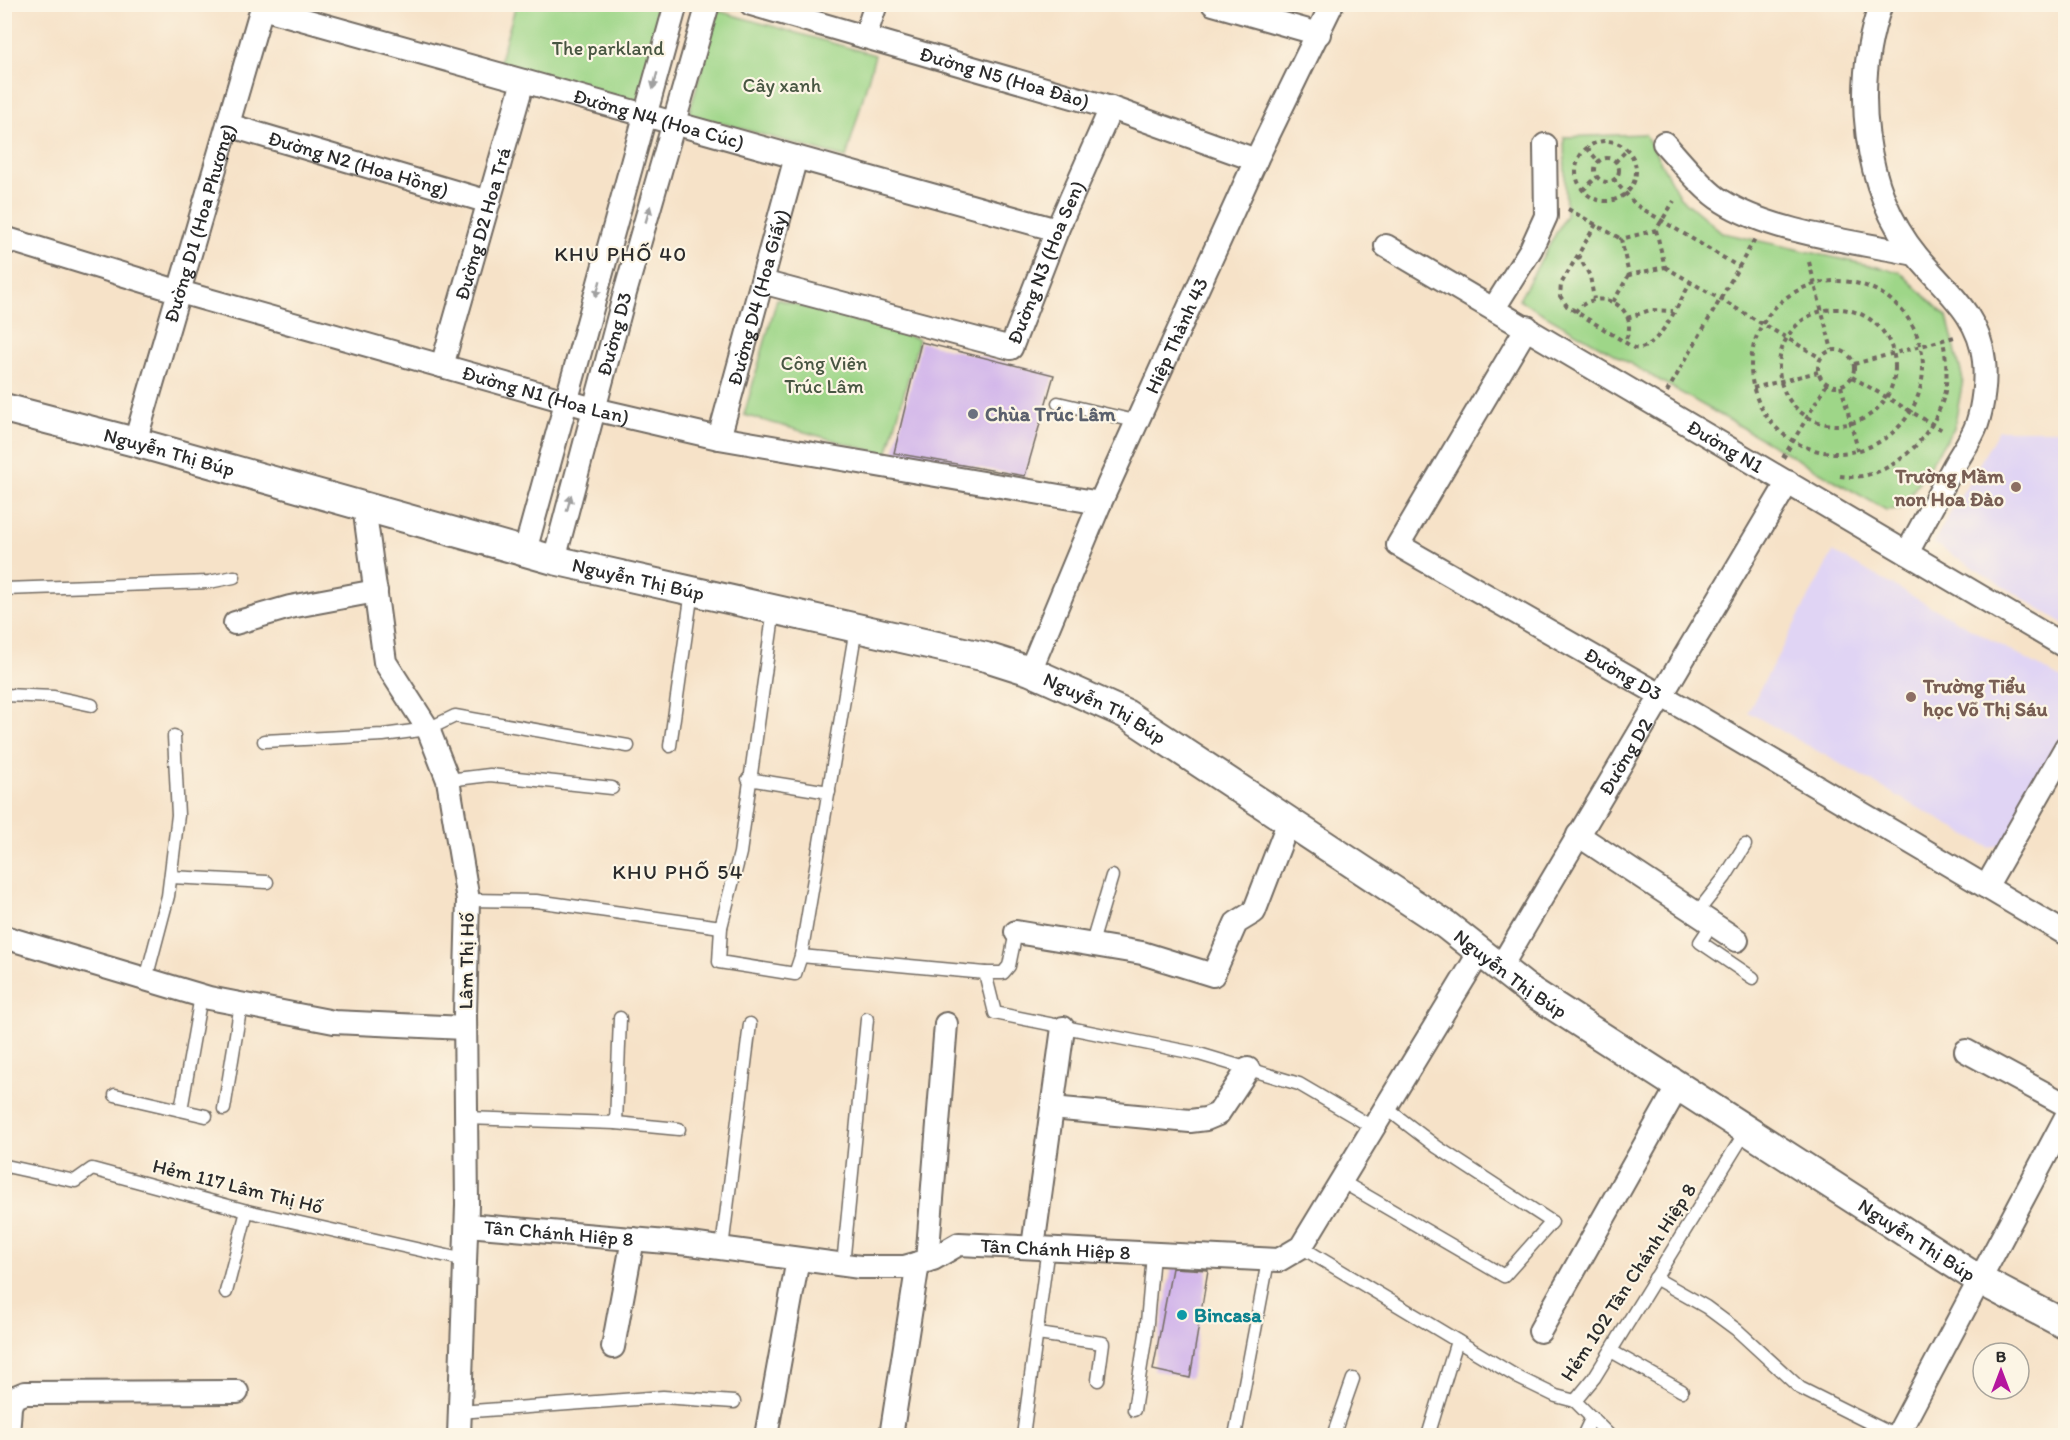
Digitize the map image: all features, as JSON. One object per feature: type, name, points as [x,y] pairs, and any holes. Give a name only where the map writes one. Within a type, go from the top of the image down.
[{"type":"street","name":"Đường D3","points":[[525,551],[676,4]]},
{"type":"street","name":"Đường D3","points":[[554,560],[708,4]]},
{"type":"street","name":"Đường N5 (Hoa Đào)","points":[[751,4],[1111,108],[1256,160]]},
{"type":"street","points":[[865,37],[876,4]]},
{"type":"street","points":[[1213,4],[1319,34]]},
{"type":"street","name":"Hiệp Thành 43","points":[[1030,671],[1100,503],[1139,422],[1256,160],[1332,4]]},
{"type":"street","points":[[1881,4],[1866,68],[1865,119],[1871,160],[1888,207],[1915,254],[1961,304],[1977,332],[1984,361],[1983,390],[1977,424],[1907,553]]},
{"type":"street","name":"Đường N4 (Hoa Cúc)","points":[[262,6],[1057,230]]},
{"type":"street","name":"Đường D1 (Hoa Phượng)","points":[[135,442],[262,6]]},
{"type":"street","name":"Đường D2 Hoa Trá","points":[[442,366],[523,81]]},
{"type":"street","name":"Đường N3 (Hoa Sen)","points":[[762,282],[1011,348],[1057,230],[1111,108]]},
{"type":"street","name":"Đường N2 (Hoa Hồng)","points":[[228,125],[489,202]]},
{"type":"street","points":[[1664,143],[1720,201],[1766,220],[1915,254]]},
{"type":"street","points":[[1494,308],[1531,249],[1546,216],[1545,145]]},
{"type":"street","name":"Đường D4 (Hoa Giấy)","points":[[719,438],[796,157]]},
{"type":"street","name":"Đường N1 (Hoa Lan)","points":[[4,238],[180,292],[594,409],[719,438],[1100,503]]},
{"type":"street","name":"Đường N1","points":[[1386,246],[1527,327],[2066,647]]},
{"type":"street","name":"Đường D3","points":[[1527,327],[1398,546],[1660,695],[2066,934]]},
{"type":"street","name":"Nguyễn Thị Búp","points":[[4,408],[135,442],[554,560],[986,657],[1030,671],[1126,714],[1446,926],[1526,988],[1978,1279],[2066,1325]]},
{"type":"street","name":"Đường D2","points":[[1490,960],[1578,835],[1660,695],[1781,478]]},
{"type":"street","name":"Lâm Thị Hố","points":[[364,506],[385,662],[428,729],[448,780],[468,900],[465,1028],[467,1225],[459,1436]]},
{"type":"street","points":[[235,624],[290,607],[376,591]]},
{"type":"street","points":[[1986,887],[2066,747]]},
{"type":"street","points":[[1016,932],[1092,943],[1169,959],[1213,975],[1236,923],[1254,912],[1289,821]]},
{"type":"street","points":[[1578,835],[1737,940]]},
{"type":"street","points":[[4,937],[201,996],[334,1022],[465,1028]]},
{"type":"street","points":[[1301,1247],[1386,1108],[1490,960]]},
{"type":"street","points":[[891,1436],[922,1262],[946,1024]]},
{"type":"street","points":[[1041,1247],[1052,1108],[1063,1028]]},
{"type":"street","points":[[1966,1051],[2066,1105]]},
{"type":"street","points":[[1052,1108],[1190,1121],[1206,1119],[1218,1114],[1248,1069]]},
{"type":"street","points":[[1540,1331],[1678,1086]]},
{"type":"street","points":[[1897,1436],[1978,1279],[2066,1117]]},
{"type":"street","name":"Tân Chánh Hiệp 8","points":[[467,1225],[722,1248],[843,1265],[904,1267],[922,1262],[959,1244],[1268,1261],[1279,1260],[1301,1247]]},
{"type":"street","points":[[613,1347],[633,1239]]},
{"type":"street","points":[[766,1436],[798,1259]]},
{"type":"street","points":[[8,1436],[10,1407],[13,1398],[25,1394],[237,1392]]},
{"type":"lane","points":[[1058,403],[1139,422]]},
{"type":"lane","points":[[4,589],[209,582],[234,577]]},
{"type":"lane","points":[[670,746],[692,591]]},
{"type":"lane","points":[[774,609],[748,779],[740,853],[721,927],[719,962],[795,974],[801,956],[856,628]]},
{"type":"lane","points":[[4,695],[54,698],[92,705]]},
{"type":"lane","points":[[264,741],[383,735],[428,729],[456,716],[628,746]]},
{"type":"lane","points":[[146,979],[171,877],[178,815],[174,736]]},
{"type":"lane","points":[[448,780],[490,776],[612,788]]},
{"type":"lane","points":[[748,779],[829,792]]},
{"type":"lane","points":[[1745,845],[1725,877],[1704,919],[1700,942],[1753,978]]},
{"type":"lane","points":[[1092,943],[1112,876]]},
{"type":"lane","points":[[171,877],[267,882]]},
{"type":"lane","points":[[468,900],[536,901],[721,927]]},
{"type":"lane","points":[[801,956],[1003,973],[1009,966],[1016,932]]},
{"type":"lane","points":[[985,973],[994,1013],[1199,1054],[1299,1084],[1374,1128]]},
{"type":"lane","points":[[181,1110],[201,996]]},
{"type":"lane","points":[[224,1109],[242,1004]]},
{"type":"lane","points":[[615,1123],[620,1018]]},
{"type":"lane","points":[[843,1265],[867,1019]]},
{"type":"lane","points":[[722,1248],[750,1024]]},
{"type":"lane","points":[[115,1095],[206,1116]]},
{"type":"lane","points":[[1341,1181],[1504,1276],[1552,1222],[1437,1147],[1386,1108]]},
{"type":"lane","points":[[466,1118],[615,1123],[679,1129]]},
{"type":"lane","name":"Hẻm 102 Tân Chánh Hiệp 8","points":[[1301,1247],[1519,1378],[1556,1396],[1575,1401],[1594,1378],[1746,1131]]},
{"type":"lane","name":"Hẻm 117 Lâm Thị Hố","points":[[6,1166],[75,1181],[92,1169],[247,1211],[465,1260]]},
{"type":"lane","points":[[226,1292],[247,1211]]},
{"type":"lane","points":[[1023,1436],[1037,1334],[1041,1247]]},
{"type":"lane","points":[[1134,1410],[1146,1334],[1153,1255]]},
{"type":"lane","points":[[1235,1436],[1268,1261]]},
{"type":"lane","points":[[1655,1278],[1706,1307],[1737,1329],[1767,1360],[1800,1388],[1897,1436]]},
{"type":"lane","points":[[1037,1334],[1103,1343],[1098,1380]]},
{"type":"lane","points":[[1428,1436],[1457,1341]]},
{"type":"lane","points":[[1611,1351],[1682,1391]]},
{"type":"lane","points":[[1333,1436],[1353,1379]]},
{"type":"lane","points":[[459,1412],[663,1397],[734,1402]]},
{"type":"lane","points":[[1575,1401],[1610,1436]]},
{"type":"lane","points":[[1582,1436],[1592,1417]]},
{"type":"path","points":[[1605,141],[1615,142],[1627,150],[1635,162],[1636,172],[1634,182],[1625,193],[1611,200],[1601,200],[1583,190],[1576,174],[1577,164],[1587,148],[1605,141]]},
{"type":"path","points":[[1587,148],[1599,162]]},
{"type":"path","points":[[1615,162],[1627,150]]},
{"type":"path","points":[[1607,158],[1615,162],[1618,171],[1613,179],[1604,181],[1597,177],[1595,171],[1599,162],[1607,158]]},
{"type":"path","points":[[1583,190],[1597,177]]},
{"type":"path","points":[[1613,179],[1636,206],[1739,267]]},
{"type":"path","points":[[1620,239],[1656,230],[1674,201]]},
{"type":"path","points":[[1568,208],[1620,239],[1629,275],[1613,302]]},
{"type":"path","points":[[1659,406],[1766,220]]},
{"type":"path","points":[[1596,224],[1559,290],[1563,303],[1575,312],[1638,350],[1650,347],[1690,282]]},
{"type":"path","points":[[1656,230],[1665,267]]},
{"type":"path","points":[[1578,255],[1590,276],[1594,299]]},
{"type":"path","points":[[1809,262],[1832,350]]},
{"type":"path","points":[[1629,275],[1665,267],[1821,358]]},
{"type":"path","points":[[1853,282],[1881,292],[1902,310],[1917,333],[1923,360],[1922,386],[1911,412],[1893,433],[1870,447],[1844,453],[1816,451],[1793,442],[1768,421],[1753,388],[1749,365],[1755,336],[1762,324],[1771,310],[1794,291],[1815,284],[1853,282]]},
{"type":"path","points":[[1575,312],[1580,306],[1594,299],[1613,302],[1627,318],[1629,328],[1624,342]]},
{"type":"path","points":[[1845,309],[1863,314],[1879,325],[1890,341],[1894,353],[1895,378],[1887,398],[1876,411],[1841,426],[1821,423],[1807,417],[1789,402],[1780,382],[1778,364],[1786,338],[1792,329],[1807,316],[1822,310],[1845,309]]},
{"type":"path","points":[[1627,318],[1650,310],[1673,310]]},
{"type":"path","points":[[1854,364],[1977,332]]},
{"type":"path","points":[[1840,476],[1853,478],[1886,468],[1918,443],[1932,424],[1945,390],[1946,358],[1943,340]]},
{"type":"path","points":[[1832,350],[1848,354],[1854,364],[1852,377],[1841,386],[1827,384],[1818,372],[1821,358],[1832,350]]},
{"type":"path","points":[[1753,388],[1818,372]]},
{"type":"path","points":[[1852,377],[1944,431]]},
{"type":"path","points":[[1781,478],[1793,442],[1827,384]]},
{"type":"path","points":[[1841,386],[1858,450]]},
{"type":"shaded area","name":"Trường Mầm non Hoa Đào","points":[[1999,430],[2065,430],[2065,624],[1933,543]]},
{"type":"shaded area","name":"Trường Tiểu học Võ Thị Sáu","points":[[1833,552],[2065,681],[2065,734],[2005,843],[1990,848],[1748,712]]},
{"type":"green space","name":"The parkland","points":[[516,5],[665,5],[637,102],[499,63]]},
{"type":"green space","name":"Cây xanh","points":[[718,11],[875,55],[846,158],[689,114]]},
{"type":"green space","points":[[1645,134],[1680,197],[1723,233],[1900,272],[1947,317],[1963,380],[1954,428],[1901,509],[1886,510],[1519,300],[1566,215],[1564,137]]},
{"type":"green space","name":"Công Viên Trúc Lâm","points":[[777,299],[919,339],[887,455],[744,415]]},
{"type":"building","name":"Chùa Trúc Lâm","points":[[921,342],[1054,375],[1025,476],[894,453]]},
{"type":"building","name":"Bincasa","points":[[1172,1268],[1208,1270],[1190,1378],[1153,1370]]},
{"type":"place","name":"Chùa Trúc Lâm","points":[[973,414]]},
{"type":"place","name":"Trường Mầm non Hoa Đào","points":[[2016,487]]},
{"type":"place","name":"Trường Tiểu học Võ Thị Sáu","points":[[1911,697]]},
{"type":"place","name":"Bincasa","points":[[1182,1315]]},
{"type":"district","name":"KHU PHỐ 40","points":[[621,254]]},
{"type":"district","name":"KHU PHỐ 54","points":[[678,872]]}]
